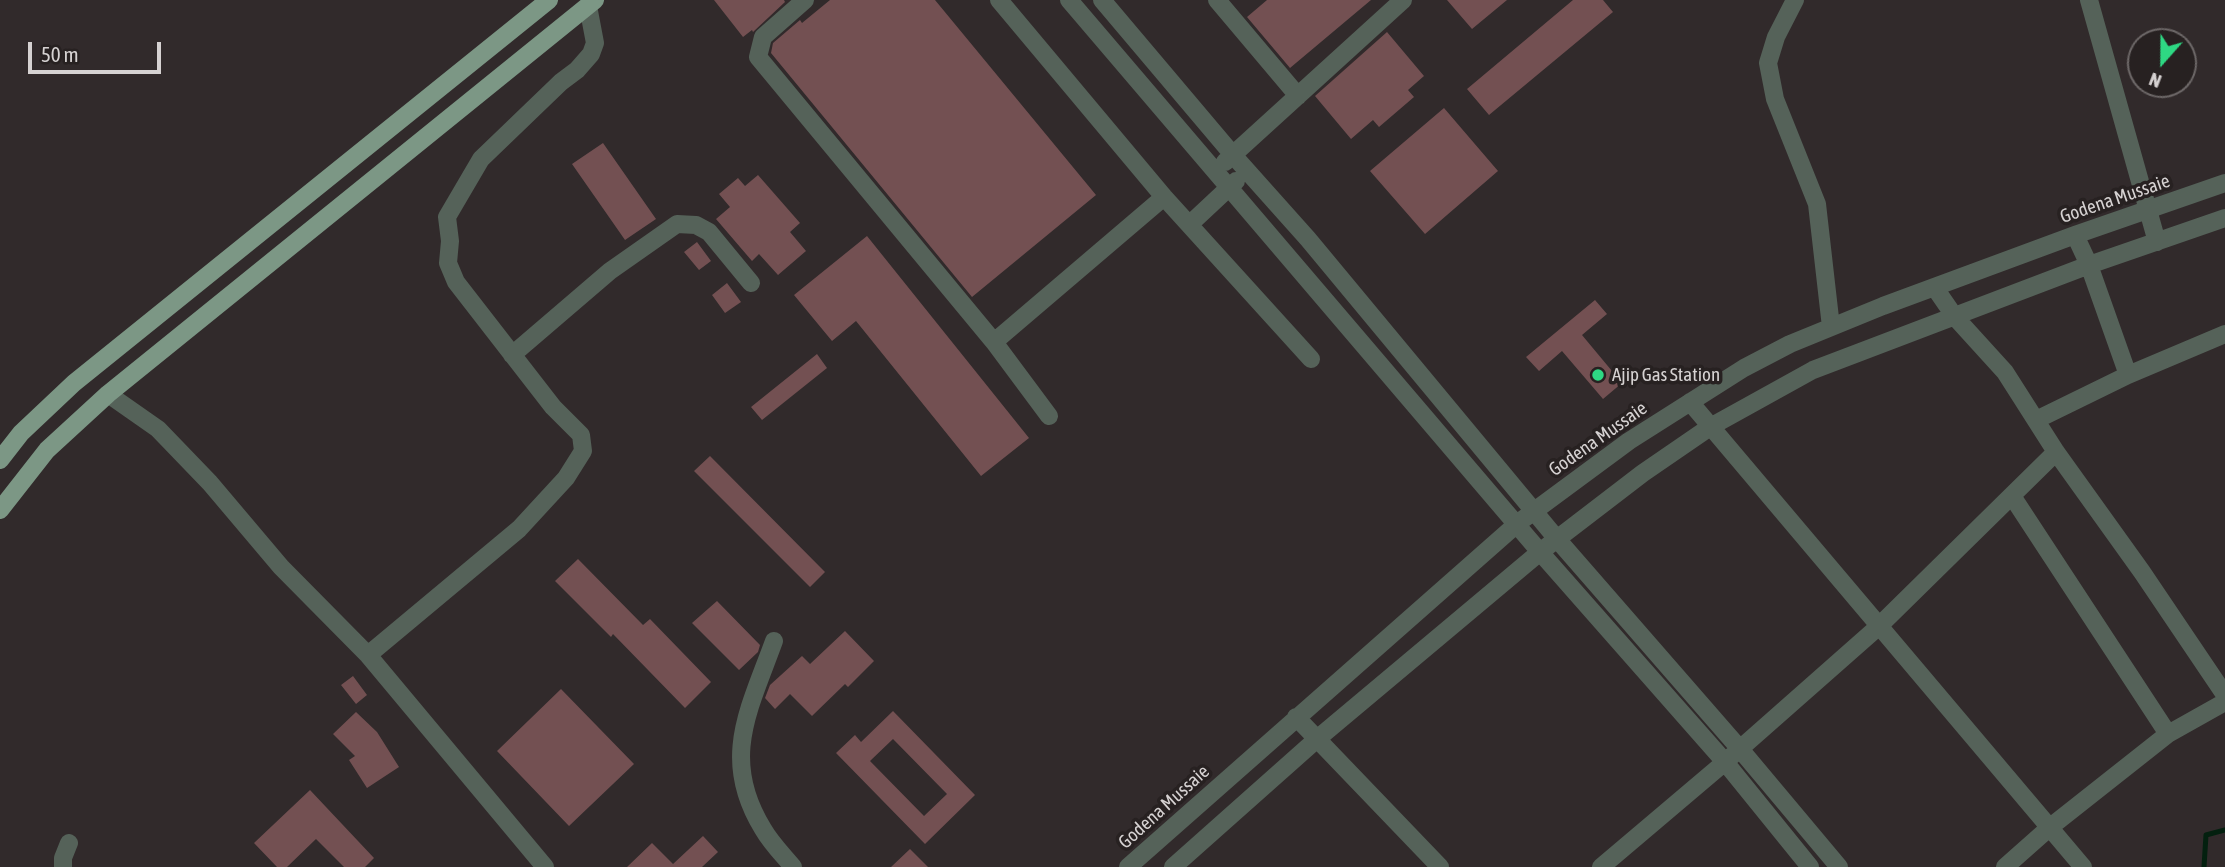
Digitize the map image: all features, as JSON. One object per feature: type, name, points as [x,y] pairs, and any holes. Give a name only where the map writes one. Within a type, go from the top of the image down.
[{"type":"main road","points":[[0,460],[22,433],[74,383],[549,0]]},
{"type":"main road","points":[[0,510],[47,450],[108,394],[591,3]]},
{"type":"main road","points":[[291,207],[308,232]]},
{"type":"street","points":[[805,0],[764,37],[758,57],[994,342],[1049,416]]},
{"type":"street","points":[[999,0],[1164,197],[1311,359]]},
{"type":"street","points":[[1069,0],[1540,552],[1725,762],[1810,867]]},
{"type":"street","points":[[1101,0],[1325,260],[1535,510],[1557,540],[1839,867]]},
{"type":"street","points":[[1217,0],[1298,96]]},
{"type":"street","points":[[1215,171],[1403,0]]},
{"type":"street","points":[[1795,0],[1776,37],[1768,63],[1775,99],[1817,204],[1831,327]]},
{"type":"street","points":[[2095,2],[2157,242]]},
{"type":"street","points":[[368,656],[519,529],[566,478],[583,451],[581,435],[553,407],[456,282],[448,263],[450,241],[447,217],[481,159],[591,54],[595,43],[591,3]]},
{"type":"street","points":[[1190,224],[1247,171]]},
{"type":"street","name":"Godena Mussaie","points":[[1128,867],[1518,523],[1629,441],[1744,368],[1831,327],[2075,235],[2225,183]]},
{"type":"street","points":[[994,342],[1164,197]]},
{"type":"street","points":[[1173,867],[1317,740],[1540,552],[1643,473],[1710,427],[1813,370],[2089,265],[2225,218]]},
{"type":"street","points":[[512,355],[610,271],[677,224],[696,225],[709,232],[751,283]]},
{"type":"street","points":[[2075,235],[2089,265],[2128,375]]},
{"type":"street","points":[[1936,288],[1955,317],[2005,372],[2056,452],[2136,562],[2225,695]]},
{"type":"street","points":[[2036,420],[2128,375],[2225,334]]},
{"type":"street","points":[[108,394],[158,429],[210,483],[281,567],[368,656],[545,867]]},
{"type":"street","points":[[1690,402],[2083,867]]},
{"type":"street","points":[[1601,867],[1878,627],[2056,452]]},
{"type":"street","points":[[2012,496],[2168,734]]},
{"type":"street","points":[[774,641],[745,720],[739,754],[746,795],[763,830],[793,867]]},
{"type":"street","points":[[2005,867],[2049,828],[2168,734],[2225,702]]},
{"type":"street","points":[[1296,717],[1440,867]]},
{"type":"street","points":[[63,867],[63,858],[69,844]]},
{"type":"building","points":[[714,0],[785,2],[753,32],[752,30],[743,37]]},
{"type":"building","points":[[830,0],[935,0],[1096,195],[972,297],[771,53],[773,43],[800,20],[802,23]]},
{"type":"building","points":[[1267,0],[1371,0],[1290,68],[1247,17]]},
{"type":"building","points":[[1447,0],[1507,0],[1472,29]]},
{"type":"building","points":[[1573,0],[1603,0],[1613,12],[1489,115],[1467,89]]},
{"type":"building","points":[[1387,32],[1424,76],[1408,90],[1414,97],[1379,127],[1373,120],[1351,139],[1315,96]]},
{"type":"building","points":[[1444,108],[1498,171],[1425,234],[1370,171]]},
{"type":"building","points":[[603,143],[656,219],[625,240],[572,164]]},
{"type":"building","points":[[758,175],[800,223],[790,232],[806,251],[778,275],[759,254],[752,261],[716,219],[730,207],[719,194],[738,178],[745,186]]},
{"type":"building","points":[[867,236],[1029,438],[981,476],[856,321],[832,341],[794,295]]},
{"type":"building","points":[[697,242],[711,261],[699,270],[684,252]]},
{"type":"building","points":[[727,283],[741,302],[725,313],[712,295]]},
{"type":"building","points":[[1595,300],[1607,314],[1582,335],[1622,383],[1603,399],[1562,351],[1539,371],[1526,357]]},
{"type":"building","points":[[817,354],[827,368],[762,420],[751,407]]},
{"type":"building","points":[[710,456],[825,572],[810,587],[694,471]]},
{"type":"building","points":[[578,559],[643,625],[650,619],[711,682],[685,708],[613,634],[611,637],[555,581]]},
{"type":"building","points":[[717,601],[760,645],[758,652],[739,670],[692,623]]},
{"type":"building","points":[[845,631],[874,661],[848,687],[845,684],[812,716],[790,694],[775,709],[765,698],[770,685],[802,656],[810,664]]},
{"type":"building","points":[[353,676],[367,695],[356,704],[341,685]]},
{"type":"building","points":[[561,689],[634,764],[569,826],[497,751]]},
{"type":"building","points":[[893,711],[975,795],[925,844],[836,753],[855,735],[861,742]],"holes":[[[893,739],[947,794],[924,816],[870,761]]]},
{"type":"building","points":[[356,712],[377,732],[399,767],[367,788],[349,760],[355,756],[333,734]]},
{"type":"building","points":[[310,790],[374,858],[365,867],[344,867],[316,839],[287,867],[277,867],[254,843]]},
{"type":"building","points":[[703,836],[718,852],[702,867],[627,867],[652,843],[673,864]]},
{"type":"building","points":[[910,849],[928,867],[891,867]]},
{"type":"waterway","points":[[2204,867],[2206,835],[2225,830]]},
{"type":"place","name":"Ajip Gas Station","points":[[1598,375]]}]
